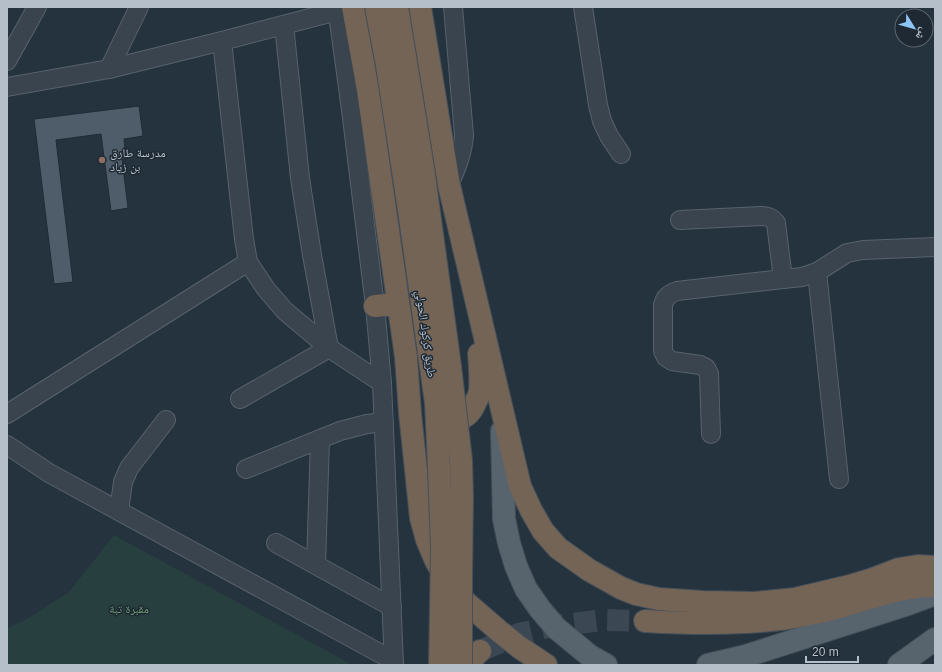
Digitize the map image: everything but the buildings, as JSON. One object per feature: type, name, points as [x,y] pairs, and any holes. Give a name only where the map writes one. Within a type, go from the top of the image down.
[{"type":"highway","name":"طريق كركوك الحولي","points":[[376,7],[387,65],[409,210],[436,403],[440,468],[442,548],[440,665]]},
{"type":"highway","name":"طريق كركوك الحولي","points":[[397,7],[428,207],[450,366],[461,460],[461,665]]},
{"type":"highway","points":[[420,7],[449,186],[520,486],[543,531],[558,548],[589,570],[621,588],[636,594],[666,600],[703,602],[755,603],[795,599],[865,582],[899,569],[918,566],[935,567]]},
{"type":"highway","points":[[342,8],[369,98],[406,357],[410,413],[421,518],[427,540],[436,561],[448,581],[462,599],[498,632],[546,665]]},
{"type":"highway","points":[[406,357],[418,393],[430,410],[436,416],[450,420],[457,420],[465,417],[475,405],[480,393],[474,290]]},
{"type":"highway","points":[[375,306],[398,304]]},
{"type":"highway","points":[[645,621],[723,623],[764,621],[798,617],[845,606],[880,594],[910,588],[935,586]]},
{"type":"main road","points":[[501,407],[504,519],[516,566],[526,589],[556,628],[590,656],[606,665]]},
{"type":"main road","points":[[708,665],[748,660],[935,594]]},
{"type":"main road","points":[[899,665],[935,639]]},
{"type":"main road","points":[[924,665],[935,639]]},
{"type":"street","points":[[7,61],[37,7]]},
{"type":"street","points":[[109,68],[139,7]]},
{"type":"street","points":[[449,186],[464,144],[453,7]]},
{"type":"street","points":[[583,7],[599,110],[609,136],[621,154]]},
{"type":"street","points":[[7,87],[109,68],[222,41],[342,8],[351,110],[375,306],[382,383],[394,663]]},
{"type":"street","points":[[284,25],[300,178],[329,348]]},
{"type":"street","points":[[222,41],[244,240],[248,262],[266,289],[284,311],[329,348],[382,383]]},
{"type":"street","points":[[680,220],[761,216],[773,218],[776,223],[783,279]]},
{"type":"street","points":[[712,434],[709,374],[706,368],[700,365],[672,361],[666,357],[663,351],[663,304],[665,298],[671,293],[677,291],[802,277],[817,272],[847,253],[863,250],[935,247]]},
{"type":"street","points":[[7,414],[248,262]]},
{"type":"street","points":[[817,272],[839,479]]},
{"type":"street","points":[[240,399],[329,348]]},
{"type":"street","points":[[119,511],[123,482],[129,468],[166,420]]},
{"type":"street","points":[[246,469],[353,427],[384,422]]},
{"type":"street","points":[[316,565],[320,439]]},
{"type":"street","points":[[7,445],[49,473],[394,663]]},
{"type":"street","points":[[276,543],[392,606]]},
{"type":"green space","name":"مقبرة تبة","points":[[114,535],[352,665],[7,665],[7,628],[27,619],[69,592]]},
{"type":"tunnel","points":[[480,651],[519,634],[548,627],[603,620],[645,621]]},
{"type":"place","name":"مدرسة طارق بن زياد","points":[[102,160]]}]
